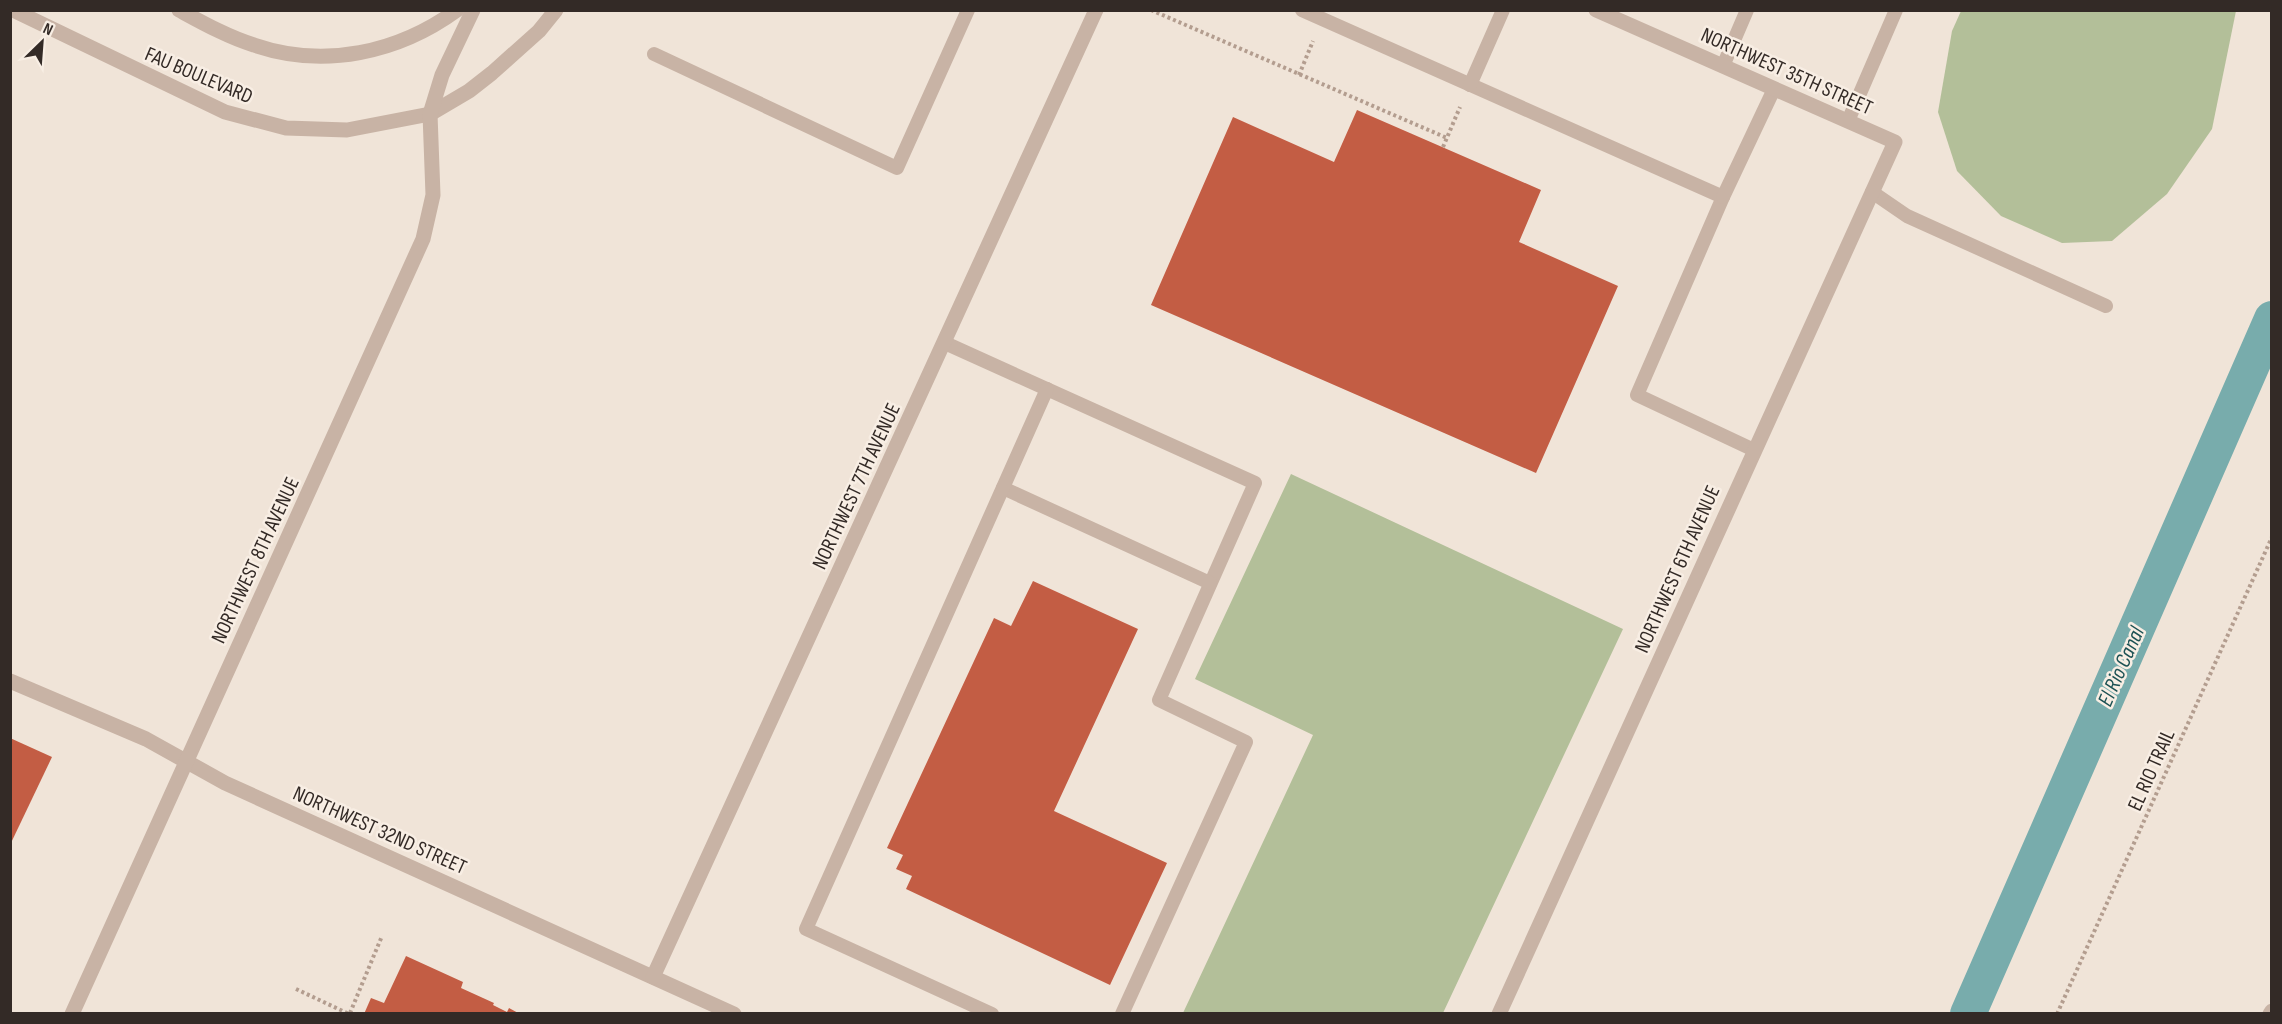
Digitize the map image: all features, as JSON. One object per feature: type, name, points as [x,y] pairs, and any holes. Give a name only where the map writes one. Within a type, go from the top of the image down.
[{"type":"street","name":"FAU BOULEVARD","points":[[13,10],[200,102],[257,122],[286,128],[347,130],[430,114],[469,91],[492,73],[539,31],[556,10]]},
{"type":"street","points":[[179,10],[255,46],[316,57],[375,51],[410,39],[435,26],[457,10]]},
{"type":"street","name":"NORTHWEST 8TH AVENUE","points":[[72,1014],[423,239],[433,195],[430,114],[442,75],[473,10]]},
{"type":"street","name":"NORTHWEST 7TH AVENUE","points":[[653,977],[1096,10]]},
{"type":"street","name":"NORTHWEST 35TH STREET","points":[[1596,10],[1895,142]]},
{"type":"street","name":"NORTHWEST 6TH AVENUE","points":[[1499,1014],[1895,142]]},
{"type":"street","name":"NORTHWEST 32ND STREET","points":[[10,681],[146,739],[225,783],[734,1014]]},
{"type":"lane","points":[[654,54],[897,168],[968,10]]},
{"type":"lane","points":[[1302,10],[1723,197]]},
{"type":"lane","points":[[1470,85],[1503,10]]},
{"type":"lane","points":[[1723,66],[1747,10]]},
{"type":"lane","points":[[1848,121],[1896,10]]},
{"type":"lane","points":[[1755,450],[1637,396],[1723,197],[1774,89]]},
{"type":"lane","points":[[1872,192],[1907,216],[2106,306]]},
{"type":"lane","points":[[945,343],[1255,483],[1159,700],[1246,742],[1122,1014]]},
{"type":"lane","points":[[992,1014],[806,929],[1047,389]]},
{"type":"lane","points":[[1003,488],[1210,583]]},
{"type":"path","points":[[1151,10],[1447,138]]},
{"type":"path","points":[[1443,147],[1470,85]]},
{"type":"path","name":"EL RIO TRAIL","points":[[2057,1014],[2271,537]]},
{"type":"path","points":[[296,989],[350,1013],[382,936]]},
{"type":"green space","points":[[1961,11],[2236,11],[2212,129],[2167,194],[2112,241],[2062,243],[2001,216],[1957,171],[1938,112],[1952,31]]},
{"type":"green space","points":[[1291,474],[1623,629],[1443,1013],[1183,1013],[1313,735],[1195,679]]},
{"type":"building","points":[[1357,110],[1541,190],[1519,242],[1618,286],[1536,473],[1151,305],[1233,117],[1334,162]]},
{"type":"building","points":[[1033,581],[1138,629],[1054,811],[1167,863],[1110,985],[906,889],[912,876],[896,869],[903,855],[887,848],[994,618],[1011,626]]},
{"type":"building","points":[[10,738],[52,757],[10,845]]},
{"type":"building","points":[[406,956],[463,982],[461,988],[494,1003],[493,1005],[507,1012],[509,1008],[520,1014],[364,1014],[371,998],[384,1003]]},
{"type":"waterway","name":"El Rio Canal","points":[[1968,1014],[2272,319]]}]
